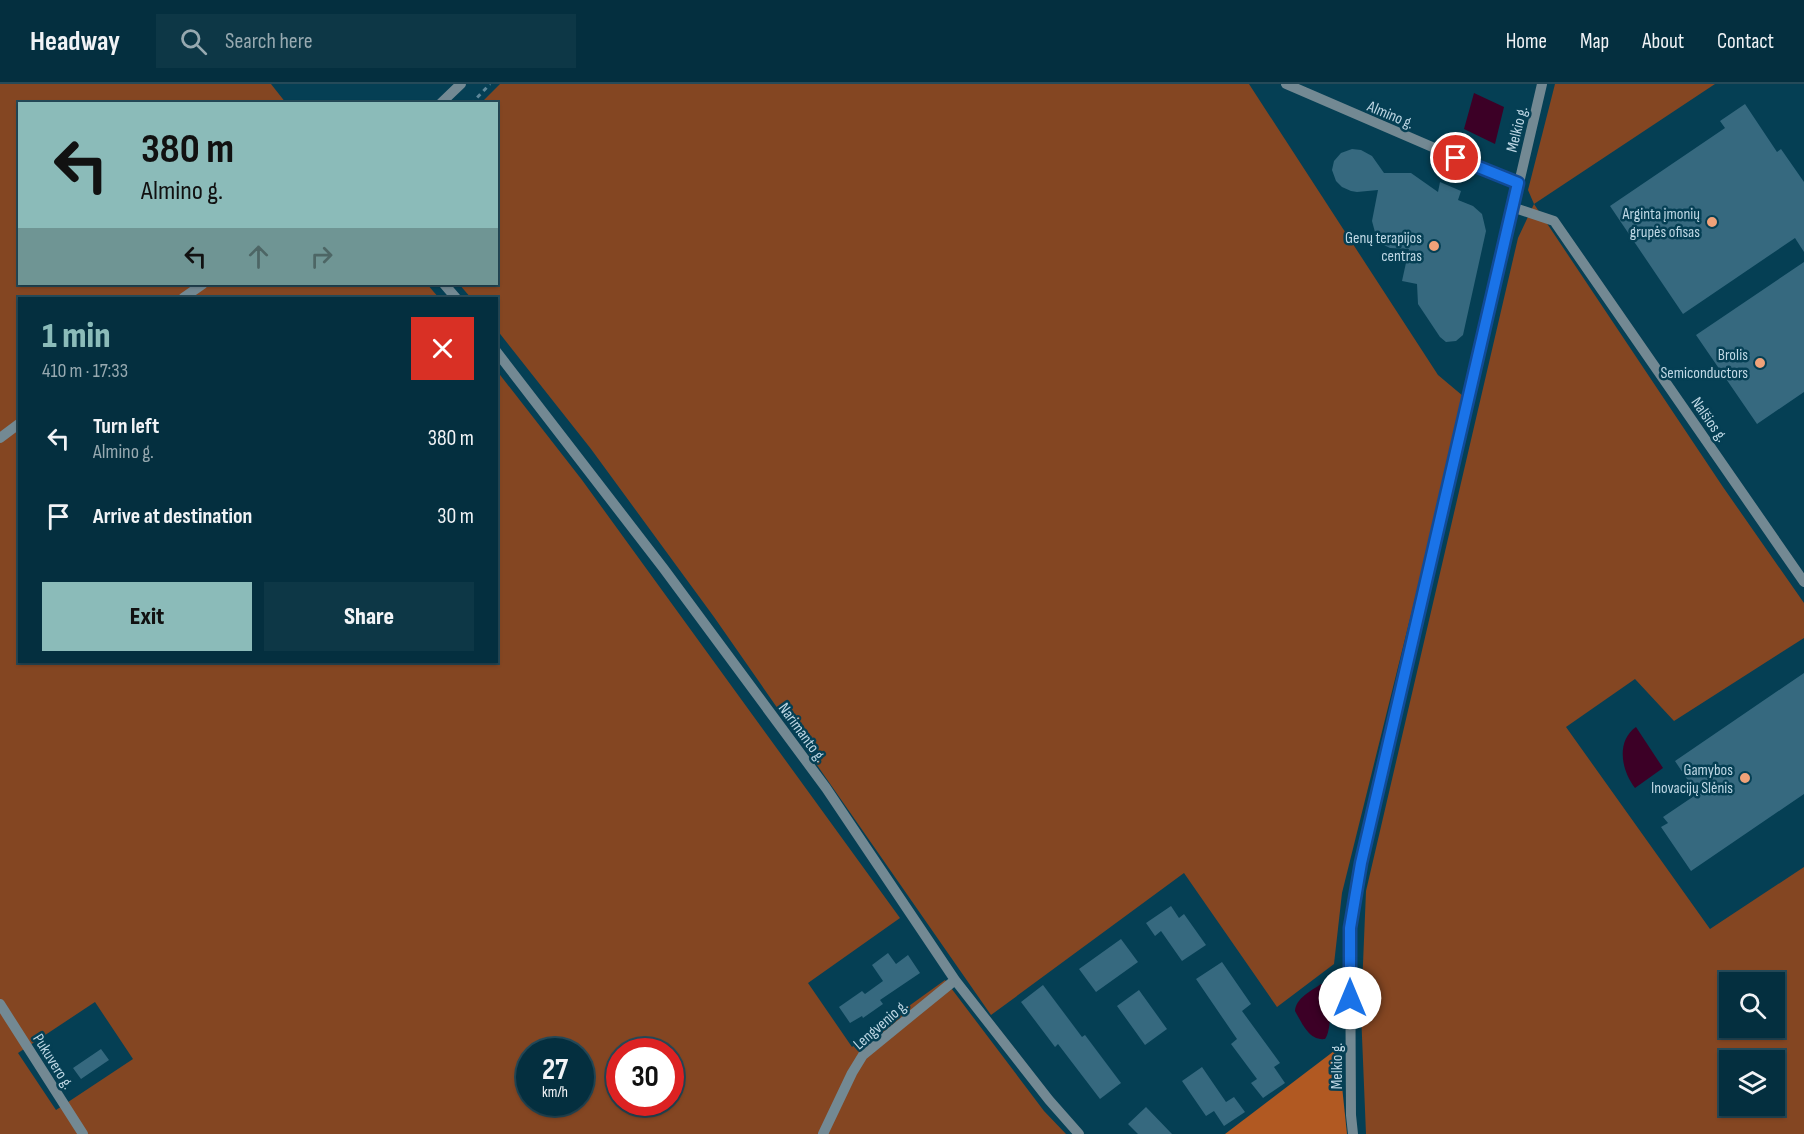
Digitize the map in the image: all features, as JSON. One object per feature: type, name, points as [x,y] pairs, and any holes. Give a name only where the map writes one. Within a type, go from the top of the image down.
[{"type":"street","points":[[442,102],[461,84]]},
{"type":"street","name":"Almino g.","points":[[1286,84],[1518,183]]},
{"type":"street","name":"Melkio g.","points":[[1353,1134],[1350,928],[1361,863],[1542,84]]},
{"type":"street","name":"Nalšios g.","points":[[1512,207],[1554,221],[1804,582]]},
{"type":"street","points":[[184,297],[202,285]]},
{"type":"street","points":[[445,285],[455,297]]},
{"type":"street","name":"Narimanto g.","points":[[498,354],[664,569],[826,788],[955,980],[1041,1090],[1079,1134]]},
{"type":"street","points":[[0,438],[18,424]]},
{"type":"street","name":"Lengvenio g.","points":[[823,1134],[863,1055],[955,980]]},
{"type":"street","name":"Pukuvero g.","points":[[0,1004],[83,1134]]},
{"type":"path","points":[[473,102],[490,84]]},
{"type":"shaded area","points":[[0,84],[271,84],[285,102],[18,102],[18,285],[428,285],[438,297],[18,297],[18,663],[498,663],[498,372],[582,480],[900,918],[808,983],[852,1047],[945,980],[1044,1111],[1066,1134],[0,1134]],"holes":[[[95,1002],[133,1059],[56,1110],[18,1053]]]},
{"type":"shaded area","points":[[500,84],[1249,84],[1438,375],[1463,396],[1342,893],[1334,964],[1277,1007],[1184,873],[991,1015],[714,617],[591,449],[498,331],[498,297],[470,297],[460,285],[498,285],[498,102],[482,102]]},
{"type":"shaded area","points":[[1555,84],[1715,84],[1534,204],[1528,190]]},
{"type":"shaded area","points":[[1474,93],[1504,107],[1495,144],[1464,129]]},
{"type":"shaded area","points":[[1534,204],[1723,487],[1804,603],[1804,638],[1674,721],[1635,679],[1566,727],[1710,929],[1804,867],[1804,1134],[1366,1134],[1361,1012],[1366,891],[1518,238]]},
{"type":"shaded area","points":[[1636,727],[1663,768],[1635,788],[1626,773],[1623,748],[1625,740]]},
{"type":"shaded area","points":[[1321,984],[1327,987],[1330,1005],[1329,1028],[1325,1039],[1319,1039],[1310,1034],[1295,1011],[1298,1002]]},
{"type":"shaded area","points":[[1338,1048],[1347,1134],[1225,1134]]},
{"type":"building","name":"Arginta įmonių grupės ofisas","points":[[1745,104],[1777,152],[1781,149],[1804,182],[1804,252],[1795,238],[1683,314],[1610,206],[1725,128],[1720,121]]},
{"type":"building","name":"Genų terapijos centras","points":[[1352,149],[1361,150],[1372,156],[1384,173],[1411,173],[1438,192],[1440,182],[1461,191],[1458,200],[1473,206],[1482,214],[1486,231],[1463,335],[1456,341],[1446,342],[1440,337],[1418,304],[1417,284],[1402,281],[1409,249],[1390,248],[1376,236],[1372,221],[1378,190],[1351,191],[1336,181],[1332,170],[1334,161],[1341,153]]},
{"type":"building","name":"Brolis Semiconductors","points":[[1804,262],[1804,392],[1757,424],[1696,335]]},
{"type":"building","name":"Gamybos Inovacijų Slėnis","points":[[1804,673],[1804,794],[1691,871],[1661,827],[1668,823],[1663,817],[1697,794],[1675,761]]},
{"type":"building","points":[[1171,906],[1179,918],[1184,914],[1206,945],[1182,961],[1161,931],[1155,936],[1146,923]]},
{"type":"building","points":[[1121,939],[1138,962],[1096,992],[1079,969]]},
{"type":"building","points":[[888,953],[896,964],[908,955],[920,973],[880,1000],[883,1004],[863,1018],[862,1016],[850,1023],[839,1007],[862,991],[865,994],[883,981],[872,965]]},
{"type":"building","points":[[1222,962],[1251,1004],[1242,1011],[1280,1063],[1274,1067],[1285,1083],[1263,1098],[1251,1083],[1257,1079],[1231,1044],[1237,1039],[1196,979]]},
{"type":"building","points":[[1043,985],[1082,1037],[1085,1035],[1121,1083],[1100,1099],[1058,1044],[1055,1047],[1021,1002]]},
{"type":"building","points":[[1139,990],[1167,1029],[1145,1045],[1117,1006]]},
{"type":"building","points":[[101,1049],[109,1060],[81,1079],[73,1068]]},
{"type":"building","points":[[1202,1067],[1226,1102],[1234,1097],[1245,1112],[1224,1126],[1214,1111],[1206,1116],[1182,1081]]},
{"type":"building","points":[[1146,1107],[1172,1134],[1138,1134],[1128,1124]]},
{"type":"place","name":"Arginta įmonių grupės ofisas","points":[[1712,222]]},
{"type":"place","name":"Genų terapijos centras","points":[[1434,246]]},
{"type":"place","name":"Brolis Semiconductors","points":[[1760,363]]},
{"type":"place","name":"Gamybos Inovacijų Slėnis","points":[[1745,778]]},
{"type":"route","points":[[1350,998],[1350,928],[1361,863],[1518,183],[1456,158]]}]
